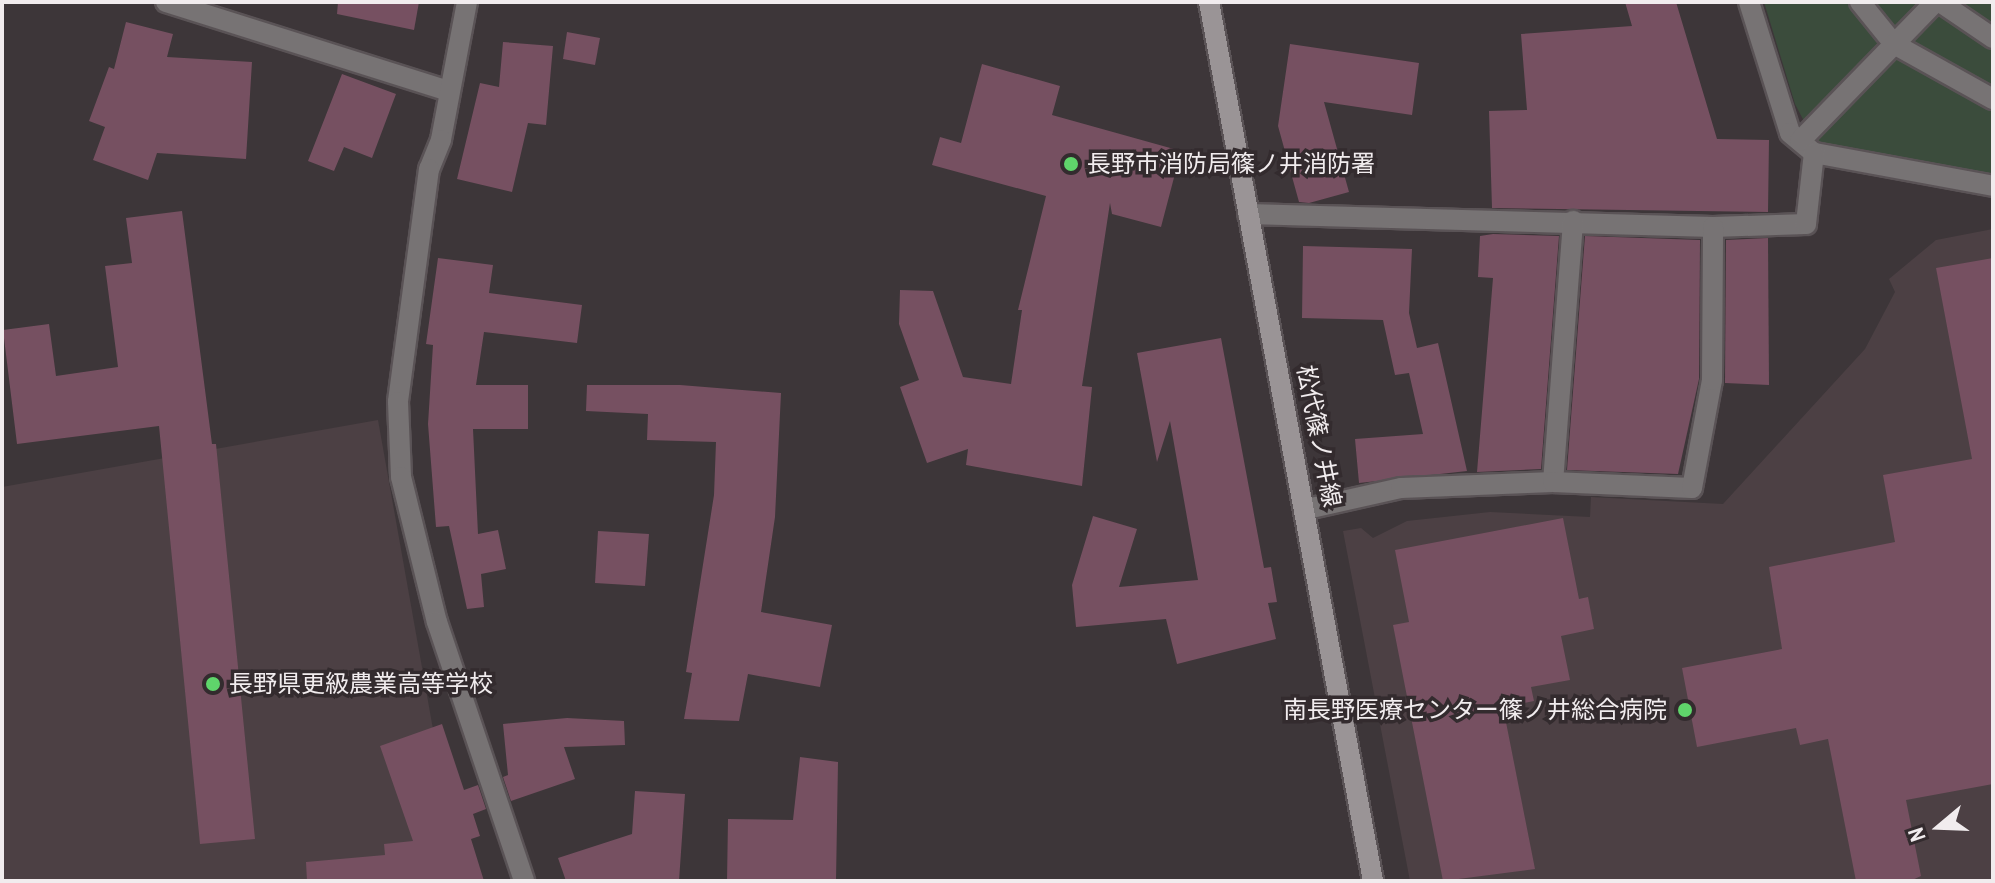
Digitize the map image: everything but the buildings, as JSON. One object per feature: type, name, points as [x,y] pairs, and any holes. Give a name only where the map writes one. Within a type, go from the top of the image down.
[{"type":"main road","name":"松代篠ノ井線","points":[[1209,2],[1307,509],[1373,881]]},
{"type":"street","points":[[166,2],[449,91]]},
{"type":"street","points":[[467,2],[429,169],[398,402],[401,477],[437,622],[524,881]]},
{"type":"street","points":[[1749,2],[1790,133],[1807,147],[1993,186]]},
{"type":"street","points":[[1860,2],[1894,44],[1993,99]]},
{"type":"street","points":[[1248,214],[1713,227],[1806,224],[1807,147],[1894,44],[1938,2],[1993,38]]},
{"type":"street","points":[[1553,482],[1573,221]]},
{"type":"street","points":[[1307,509],[1401,488],[1553,482],[1692,488],[1712,380],[1713,227]]},
{"type":"shaded area","name":"南長野医療センター篠ノ井総合病院","points":[[1993,229],[1993,881],[1410,881],[1343,531],[1361,528],[1373,538],[1407,521],[1490,512],[1590,517],[1591,497],[1723,504],[1865,349],[1895,292],[1889,279],[1936,240]]},
{"type":"shaded area","name":"長野県更級農業高等学校","points":[[378,420],[460,881],[2,881],[2,487]]},
{"type":"green space","points":[[1764,2],[1993,2],[1993,180],[1816,144],[1795,104]]},
{"type":"place","name":"長野市消防局篠ノ井消防署","points":[[1071,164]]},
{"type":"place","name":"長野県更級農業高等学校","points":[[213,684]]},
{"type":"place","name":"南長野医療センター篠ノ井総合病院","points":[[1685,710]]}]
